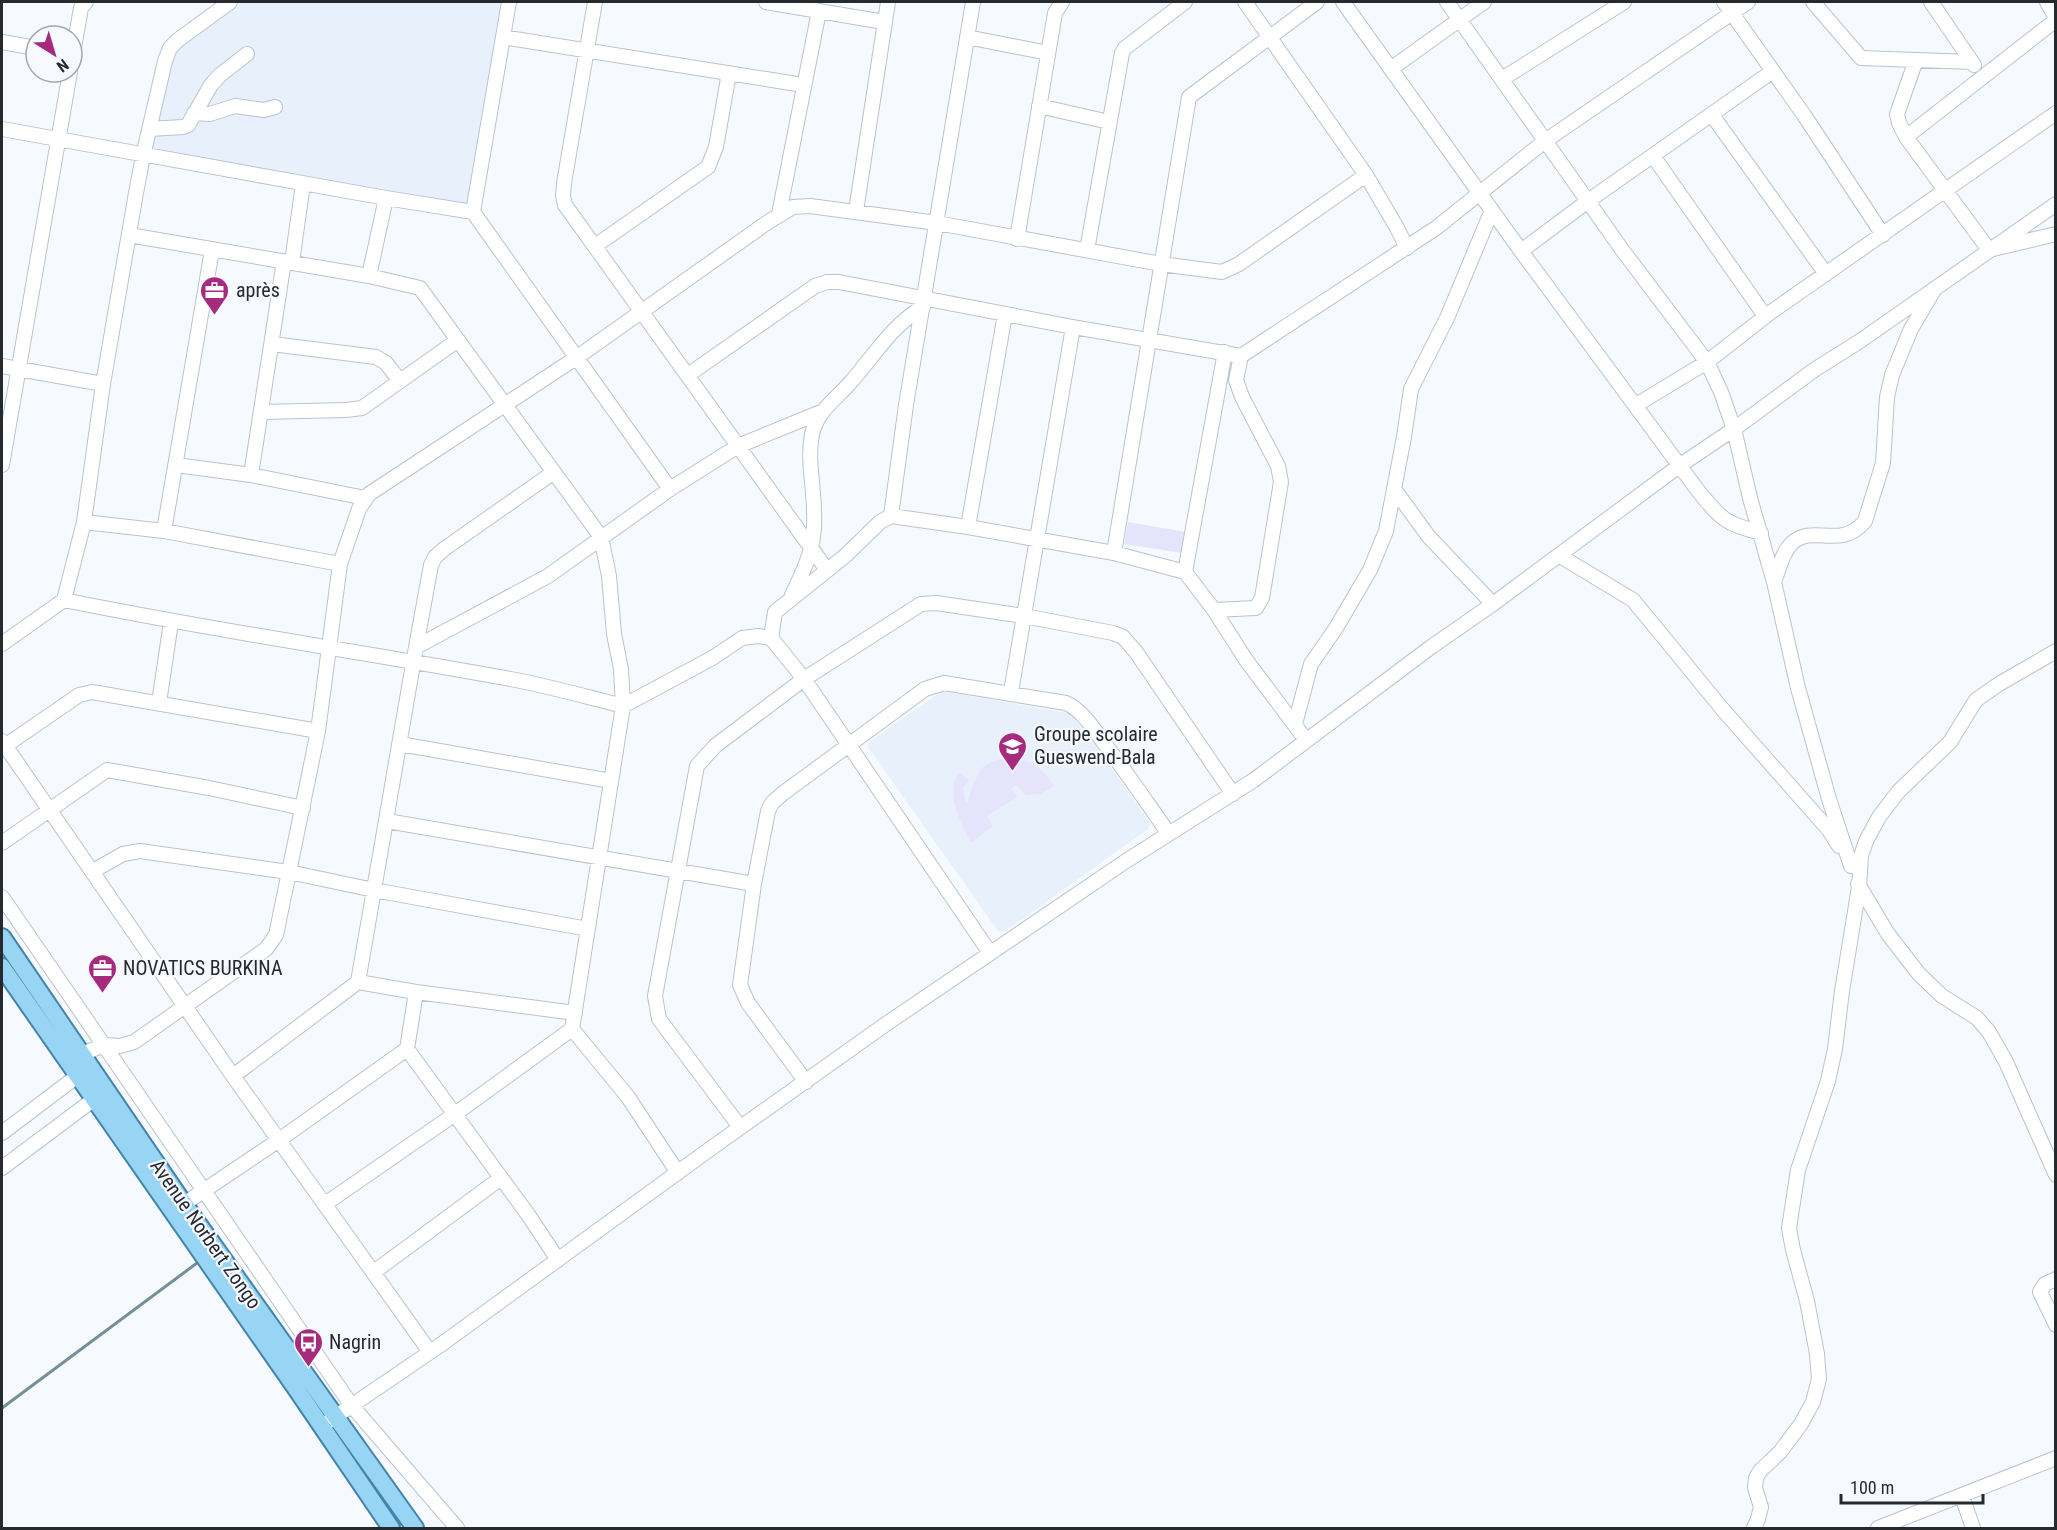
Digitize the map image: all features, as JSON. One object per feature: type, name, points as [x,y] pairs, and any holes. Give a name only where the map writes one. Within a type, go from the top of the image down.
[{"type":"main road","name":"Avenue Norbert Zongo","points":[[2,937],[100,1094],[328,1422],[391,1528]]},
{"type":"main road","name":"Avenue Norbert Zongo","points":[[2,967],[83,1065]]},
{"type":"main road","name":"Avenue Norbert Zongo","points":[[100,1094],[184,1204],[306,1375],[328,1422],[415,1528]]},
{"type":"street","points":[[78,24],[81,8],[86,2]]},
{"type":"street","points":[[2,644],[64,600],[84,522],[103,384],[129,235],[143,156],[165,61],[170,48],[178,40],[230,2]]},
{"type":"street","points":[[509,2],[473,212],[670,489]]},
{"type":"street","points":[[595,2],[563,196],[568,209],[827,570]]},
{"type":"street","points":[[766,2],[884,22]]},
{"type":"street","points":[[856,211],[888,2]]},
{"type":"street","points":[[891,516],[906,405],[973,2]]},
{"type":"street","points":[[1017,239],[1055,13],[1062,2]]},
{"type":"street","points":[[1087,250],[1123,50],[1185,2]]},
{"type":"street","points":[[1245,2],[1366,175],[1407,248]]},
{"type":"street","points":[[1114,553],[1189,97],[1269,35],[1317,2]]},
{"type":"street","points":[[1344,2],[1521,251],[1679,466],[1720,516],[1735,525],[1761,532]]},
{"type":"street","points":[[1447,2],[1588,201],[1707,362],[1734,429],[1750,498],[1774,582],[1801,699],[1829,799],[1859,888],[1888,934],[1929,985],[1977,1018],[1989,1032],[2006,1062],[2055,1175]]},
{"type":"street","points":[[1392,68],[1485,2]]},
{"type":"street","points":[[1502,79],[1624,2]]},
{"type":"street","points":[[1214,610],[1256,608],[1262,597],[1281,482],[1278,466],[1242,397],[1236,380],[1241,356],[1444,222],[1545,141],[1728,7],[1748,2]]},
{"type":"street","points":[[1813,2],[1861,58],[1971,62]]},
{"type":"street","points":[[1931,2],[1982,76]]},
{"type":"street","points":[[1906,137],[2055,19],[2047,2]]},
{"type":"street","points":[[1728,7],[1883,235]]},
{"type":"street","points":[[779,214],[819,11]]},
{"type":"street","points":[[503,37],[803,84]]},
{"type":"street","points":[[967,37],[1048,52]]},
{"type":"street","points":[[2,42],[24,46]]},
{"type":"street","points":[[149,129],[186,127],[211,85],[247,54]]},
{"type":"street","points":[[1916,60],[1897,114],[1899,123],[1906,137],[1989,250]]},
{"type":"street","points":[[1521,251],[1773,71]]},
{"type":"street","points":[[595,246],[708,166],[716,147],[729,73]]},
{"type":"street","points":[[2,465],[68,84]]},
{"type":"street","points":[[194,113],[210,114],[235,106],[264,110],[275,107]]},
{"type":"street","points":[[1039,106],[1109,122]]},
{"type":"street","points":[[1636,405],[1707,362],[1765,316],[2055,113]]},
{"type":"street","points":[[1712,115],[1826,274]]},
{"type":"street","points":[[2,129],[143,156],[473,212]]},
{"type":"street","points":[[1653,156],[1765,316]]},
{"type":"street","points":[[2,1133],[104,1045],[120,1046],[134,1042],[270,944],[276,934],[318,731],[340,564],[365,498],[506,406],[779,214],[793,207],[856,211],[937,223],[1161,264],[1222,272],[1227,271],[1366,175]]},
{"type":"street","points":[[250,475],[272,344],[303,184]]},
{"type":"street","points":[[369,276],[386,198]]},
{"type":"street","points":[[328,1422],[430,1352],[886,1024],[1126,861],[1264,773],[1431,647],[1560,556],[1679,466],[1734,429],[1814,369],[1860,341],[2055,204]]},
{"type":"street","points":[[1295,724],[1311,664],[1371,570],[1386,531],[1411,386],[1447,318],[1492,210]]},
{"type":"street","points":[[1989,250],[2055,234]]},
{"type":"street","points":[[129,235],[369,276],[420,288],[601,537],[609,576],[614,633],[621,669],[623,706],[572,1029],[325,1204]]},
{"type":"street","points":[[164,531],[212,250]]},
{"type":"street","points":[[688,375],[821,283],[838,282],[923,303],[1005,314],[1241,356]]},
{"type":"street","points":[[1774,582],[1786,551],[1792,543],[1805,535],[1836,537],[1849,535],[1865,521],[1883,463],[1887,398],[1892,375],[1911,329],[1937,286]]},
{"type":"street","points":[[791,597],[808,563],[812,547],[815,514],[811,448],[813,430],[822,412],[849,384],[874,351],[902,321],[923,303]]},
{"type":"street","points":[[968,527],[1005,314]]},
{"type":"street","points":[[1011,692],[1073,327]]},
{"type":"street","points":[[261,412],[356,409],[370,404],[458,340]]},
{"type":"street","points":[[272,344],[380,359],[400,381]]},
{"type":"street","points":[[1185,572],[1225,352]]},
{"type":"street","points":[[2,366],[103,384]]},
{"type":"street","points":[[416,647],[548,576],[670,489],[738,446],[822,412]]},
{"type":"street","points":[[176,465],[250,475],[365,498]]},
{"type":"street","points":[[233,1076],[358,982],[431,565],[435,557],[444,549],[554,472]]},
{"type":"street","points":[[1394,489],[1430,537],[1493,604]]},
{"type":"street","points":[[771,638],[774,615],[791,597],[827,570],[880,522],[891,516],[1114,553],[1185,572],[1214,610],[1246,660],[1306,740]]},
{"type":"street","points":[[84,522],[164,531],[340,564]]},
{"type":"street","points":[[1560,556],[1633,600],[1724,711],[1829,830],[1851,866]]},
{"type":"street","points":[[64,600],[171,622],[330,646],[518,681],[623,706],[708,661],[742,638],[758,636],[771,638],[804,679],[990,953]]},
{"type":"street","points":[[740,1127],[659,1019],[655,1005],[694,774],[700,760],[715,746],[804,679],[921,604],[936,603],[1024,616],[1113,633],[1123,637],[1136,652],[1233,794]]},
{"type":"street","points":[[159,703],[171,622]]},
{"type":"street","points":[[1754,1528],[1761,1507],[1755,1488],[1756,1478],[1801,1424],[1813,1402],[1819,1379],[1817,1354],[1807,1301],[1788,1228],[1797,1170],[1828,1081],[1835,1049],[1859,888],[1861,856],[1866,841],[1879,817],[1899,792],[1950,742],[1976,700],[2055,651]]},
{"type":"street","points":[[806,1082],[741,989],[740,981],[754,884],[768,811],[772,803],[782,794],[925,689],[944,683],[1011,692],[1066,703],[1078,710],[1169,834]]},
{"type":"street","points":[[318,731],[98,693],[84,693],[3,744],[233,1076],[430,1352]]},
{"type":"street","points":[[400,744],[611,781]]},
{"type":"street","points":[[2,843],[99,773],[110,770],[303,808]]},
{"type":"street","points":[[387,821],[754,884]]},
{"type":"street","points":[[93,871],[123,854],[140,851],[289,872],[588,929]]},
{"type":"street","points":[[2,897],[352,1406],[457,1528]]},
{"type":"street","points":[[358,982],[575,1013]]},
{"type":"street","points":[[416,992],[407,1049],[558,1260]]},
{"type":"street","points":[[572,1029],[628,1097],[678,1173]]},
{"type":"street","points":[[184,1204],[407,1049]]},
{"type":"street","points":[[2,1168],[100,1094]]},
{"type":"street","points":[[374,1272],[501,1178]]},
{"type":"street","points":[[2055,1279],[2045,1284],[2040,1292],[2055,1325]]},
{"type":"street","points":[[306,1375],[322,1363]]},
{"type":"street","points":[[1878,1528],[2055,1458]]},
{"type":"street","points":[[1962,1496],[1973,1528]]},
{"type":"shaded area","points":[[223,2],[507,2],[471,208],[144,151],[161,46]]},
{"type":"shaded area","points":[[1128,522],[1186,532],[1182,553],[1124,544]]},
{"type":"shaded area","points":[[942,691],[1073,714],[1150,823],[1148,829],[1004,932],[998,931],[868,747],[869,742]]},
{"type":"shaded area","points":[[1008,758],[1023,760],[1035,765],[1045,773],[1054,786],[1040,794],[1026,795],[1015,785],[1011,789],[1017,797],[987,816],[993,826],[971,843],[956,808],[953,789],[955,780],[959,772],[969,780],[963,788],[965,800],[968,803],[972,787],[984,766]]},
{"type":"waterway","points":[[2,1408],[197,1263]]},
{"type":"place","name":"après","points":[[215,316]]},
{"type":"place","name":"Groupe scolaire Gueswend-Bala","points":[[1013,772]]},
{"type":"place","name":"NOVATICS BURKINA","points":[[102,994]]},
{"type":"place","name":"Nagrin","points":[[308,1368]]}]
